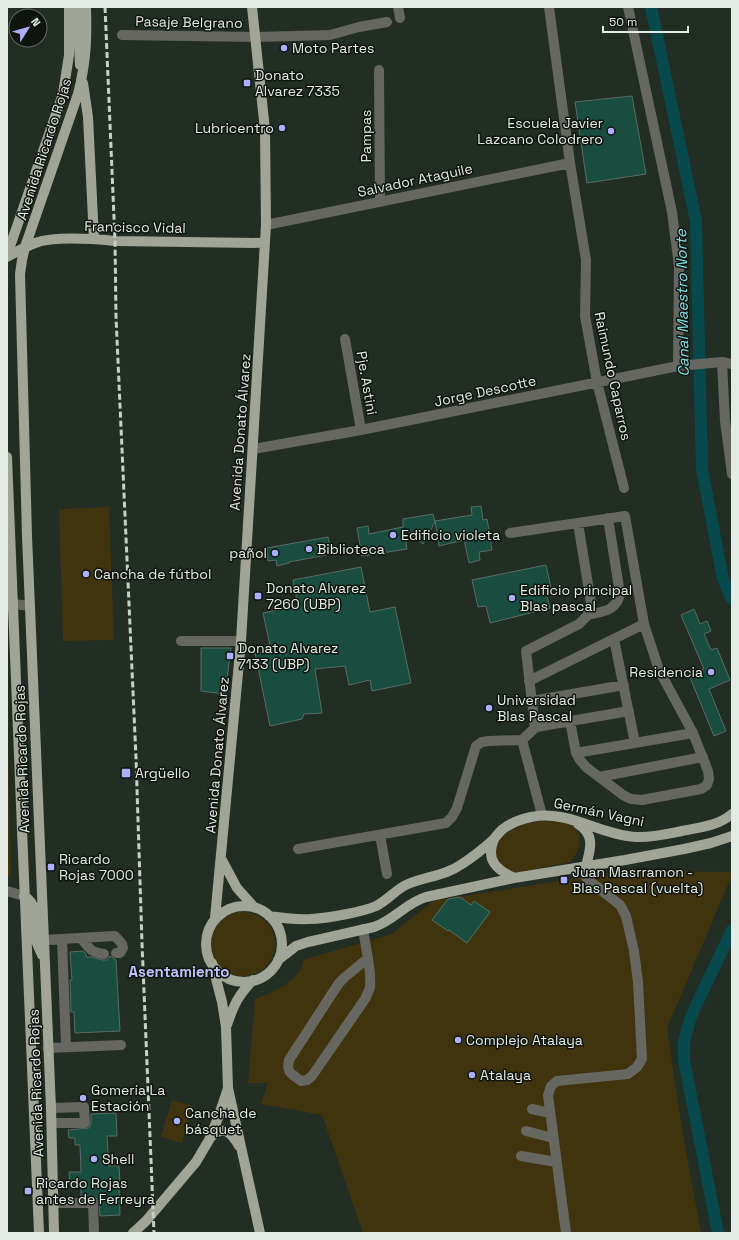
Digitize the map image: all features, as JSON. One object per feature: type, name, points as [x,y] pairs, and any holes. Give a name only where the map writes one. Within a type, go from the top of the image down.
[{"type":"main road","name":"Avenida Ricardo Rojas","points":[[7,256],[63,94],[69,55],[69,7]]},
{"type":"main road","points":[[77,7],[82,80],[88,117],[94,239]]},
{"type":"main road","name":"Avenida Ricardo Rojas","points":[[54,1233],[52,1123],[30,606],[20,289],[22,260],[25,247],[77,100],[82,80],[87,46],[86,7]]},
{"type":"main road","name":"Avenida Donato Álvarez","points":[[215,918],[241,641],[266,225],[265,130],[252,7]]},
{"type":"main road","name":"Francisco Vidal","points":[[7,256],[25,247],[47,240],[94,239],[115,241],[265,243]]},
{"type":"main road","name":"Avenida Ricardo Rojas","points":[[7,457],[10,605],[39,1233]]},
{"type":"main road","name":"Germán Vagni","points":[[269,916],[290,920],[309,920],[367,910],[378,905],[407,884],[447,873],[461,865],[494,840],[503,829],[516,821],[542,815],[559,816],[609,832],[635,837],[646,837],[714,825],[732,814]]},
{"type":"main road","points":[[571,820],[582,826],[588,832],[590,838],[590,849],[586,866]]},
{"type":"main road","points":[[212,964],[221,974],[228,978],[244,981],[253,980],[267,973],[278,960],[296,946],[385,923],[416,900],[514,878],[684,849],[711,843],[732,836]]},
{"type":"main road","points":[[494,840],[491,850],[492,861],[499,870],[514,878]]},
{"type":"main road","points":[[221,859],[237,888],[254,907],[269,916],[276,926],[280,936],[280,952],[278,960]]},
{"type":"main road","points":[[24,896],[31,900],[34,906],[36,942],[45,960]]},
{"type":"main road","points":[[254,907],[242,906],[230,908],[215,918],[206,937],[207,951],[222,1002],[226,1027],[228,1088],[260,1233]]},
{"type":"main road","points":[[226,1027],[232,1008],[240,994],[253,980]]},
{"type":"main road","points":[[209,1140],[228,1088]]},
{"type":"main road","points":[[126,1233],[133,1233],[146,1221],[188,1172],[215,1133],[222,1130],[225,1131],[233,1137],[241,1151]]},
{"type":"street","points":[[398,7],[400,18]]},
{"type":"street","name":"Raimundo Caparros","points":[[549,7],[570,163],[586,260],[585,316],[597,382],[624,488]]},
{"type":"street","points":[[628,7],[672,212],[679,266],[678,366]]},
{"type":"street","name":"Pasaje Belgrano","points":[[122,35],[256,37],[330,35],[359,27],[386,22]]},
{"type":"street","name":"Pampas","points":[[379,70],[380,202]]},
{"type":"street","name":"Salvador Ataguile","points":[[266,225],[570,163]]},
{"type":"street","name":"Pje. Astini","points":[[345,339],[361,430]]},
{"type":"street","points":[[722,363],[725,421],[732,474]]},
{"type":"street","name":"Jorge Descotte","points":[[253,449],[361,430],[678,366],[722,363]]},
{"type":"street","points":[[510,533],[625,516],[644,624],[659,670],[693,733],[703,757],[709,779],[707,785],[701,790],[642,800],[631,799],[622,795],[586,767],[580,760],[576,753],[570,721]]},
{"type":"street","points":[[535,728],[526,651],[579,624],[588,615],[613,608],[618,602],[620,594],[608,518]]},
{"type":"street","points":[[578,523],[591,604],[588,615]]},
{"type":"street","points":[[10,605],[30,606]]},
{"type":"street","points":[[529,681],[644,624]]},
{"type":"street","points":[[614,639],[635,743]]},
{"type":"street","points":[[181,641],[241,641]]},
{"type":"street","points":[[532,701],[624,685]]},
{"type":"street","points":[[298,849],[446,823],[452,817],[457,808],[476,746],[482,742],[522,740],[535,728],[542,726],[629,711]]},
{"type":"street","points":[[576,753],[693,733]]},
{"type":"street","points":[[522,740],[542,815]]},
{"type":"street","points":[[599,777],[703,757]]},
{"type":"street","points":[[380,835],[387,874]]},
{"type":"street","points":[[566,1233],[548,1095],[551,1086],[556,1082],[628,1074],[637,1067],[642,1059],[638,982],[634,951],[626,916],[620,905],[587,879],[585,874],[586,866]]},
{"type":"street","points":[[7,891],[24,896]]},
{"type":"street","points":[[363,929],[367,959],[370,988],[365,999],[312,1076],[307,1080],[302,1080],[289,1072],[287,1066],[288,1060],[339,983],[344,977],[367,959]]},
{"type":"street","points":[[44,940],[115,936],[122,944],[123,948],[120,953],[116,953]]},
{"type":"street","points":[[62,938],[66,1046]]},
{"type":"street","points":[[81,938],[94,953],[104,954]]},
{"type":"street","points":[[48,1048],[66,1046],[121,1045]]},
{"type":"street","points":[[51,1108],[84,1107],[84,1123],[52,1123]]},
{"type":"street","points":[[532,1109],[550,1113]]},
{"type":"street","points":[[526,1131],[553,1138]]},
{"type":"street","points":[[521,1156],[556,1162]]},
{"type":"street","points":[[54,1203],[93,1203],[94,1233]]},
{"type":"shaded area","name":"Cancha de fútbol","points":[[109,507],[114,640],[63,641],[59,509]]},
{"type":"shaded area","points":[[7,686],[11,877],[7,876]]},
{"type":"shaded area","points":[[556,820],[570,824],[579,833],[580,843],[570,862],[515,873],[506,872],[499,863],[494,850],[505,835],[528,823]]},
{"type":"shaded area","name":"Complejo Atalaya","points":[[633,869],[634,874],[645,871],[732,872],[667,1028],[682,1129],[701,1233],[363,1233],[322,1115],[261,1104],[268,1083],[248,1083],[255,999],[273,992],[295,977],[301,968],[303,960],[392,934],[433,901]]},
{"type":"shaded area","points":[[237,912],[249,912],[266,921],[273,932],[275,944],[273,956],[266,967],[249,976],[237,976],[225,971],[216,962],[211,950],[211,938],[216,926],[225,917]]},
{"type":"shaded area","name":"Cancha de básquet","points":[[172,1100],[193,1106],[182,1143],[161,1137]]},
{"type":"building","points":[[632,96],[646,174],[587,183],[575,102]]},
{"type":"building","points":[[481,506],[483,520],[487,519],[492,550],[479,552],[480,560],[469,563],[464,540],[439,546],[435,521],[472,515],[471,507]]},
{"type":"building","points":[[433,514],[435,522],[423,544],[404,529],[407,549],[362,556],[357,528],[368,526],[369,534],[403,527],[403,519]]},
{"type":"building","name":"Biblioteca","points":[[328,537],[332,554],[289,562],[277,566],[276,560],[268,561],[267,548]]},
{"type":"building","name":"Edificio principal Blas pascal","points":[[546,565],[551,588],[545,589],[550,608],[490,623],[486,606],[478,607],[472,580]]},
{"type":"building","points":[[361,567],[370,612],[395,607],[411,683],[372,691],[370,680],[349,685],[345,666],[315,669],[322,713],[304,714],[302,719],[270,726],[255,653],[271,650],[263,613],[298,606],[293,580]]},
{"type":"building","name":"Residencia","points":[[694,609],[700,624],[707,621],[711,631],[704,634],[711,650],[717,648],[730,680],[709,689],[726,731],[714,736],[689,675],[704,669],[681,615]]},
{"type":"building","points":[[201,648],[231,648],[225,694],[201,691]]},
{"type":"building","points":[[460,897],[471,905],[474,901],[490,912],[467,943],[432,920],[448,899]]},
{"type":"building","points":[[83,951],[86,954],[86,957],[107,960],[110,956],[116,960],[120,1031],[75,1033],[74,1012],[71,1012],[70,980],[72,980],[70,952]]},
{"type":"building","points":[[116,1113],[117,1136],[107,1136],[109,1166],[119,1166],[120,1215],[100,1216],[99,1202],[96,1198],[81,1196],[81,1187],[70,1187],[69,1172],[81,1172],[80,1145],[75,1145],[75,1138],[69,1138],[68,1130],[89,1128],[91,1123],[91,1114]]},
{"type":"waterway","name":"Canal Maestro Norte","points":[[651,7],[696,221],[702,469],[723,579],[732,599]]},
{"type":"waterway","name":"Canal Maestro Norte","points":[[718,1233],[684,1060],[684,1042],[691,1016],[732,930]]},
{"type":"railway","points":[[105,7],[115,241],[116,317],[136,758],[154,1233]]},
{"type":"place","name":"Moto Partes","points":[[284,48]]},
{"type":"place","name":"Donato Alvarez 7335","points":[[247,83]]},
{"type":"place","name":"Lubricentro","points":[[282,128]]},
{"type":"place","name":"Escuela Javier Lazcano Colodrero","points":[[611,131]]},
{"type":"place","name":"Edificio violeta","points":[[393,535]]},
{"type":"place","name":"Biblioteca","points":[[309,549]]},
{"type":"place","name":"pañol","points":[[275,553]]},
{"type":"place","name":"Cancha de fútbol","points":[[86,574]]},
{"type":"place","name":"Donato Alvarez 7260 (UBP)","points":[[258,596]]},
{"type":"place","name":"Edificio principal Blas pascal","points":[[512,598]]},
{"type":"place","name":"Donato Alvarez 7133 (UBP)","points":[[230,656]]},
{"type":"place","name":"Residencia","points":[[711,672]]},
{"type":"place","name":"Universidad Blas Pascal","points":[[489,708]]},
{"type":"place","name":"Argüello","points":[[126,773]]},
{"type":"place","name":"Ricardo Rojas 7000","points":[[51,867]]},
{"type":"place","name":"Juan Masrramon - Blas Pascal (vuelta)","points":[[564,880]]},
{"type":"place","name":"Complejo Atalaya","points":[[458,1040]]},
{"type":"place","name":"Atalaya","points":[[472,1075]]},
{"type":"place","name":"Gomería La Estación","points":[[83,1098]]},
{"type":"place","name":"Cancha de básquet","points":[[177,1121]]},
{"type":"place","name":"Shell","points":[[94,1159]]},
{"type":"place","name":"Ricardo Rojas antes de Ferreyra","points":[[28,1191]]},
{"type":"district","name":"Asentamiento","points":[[179,971]]}]
